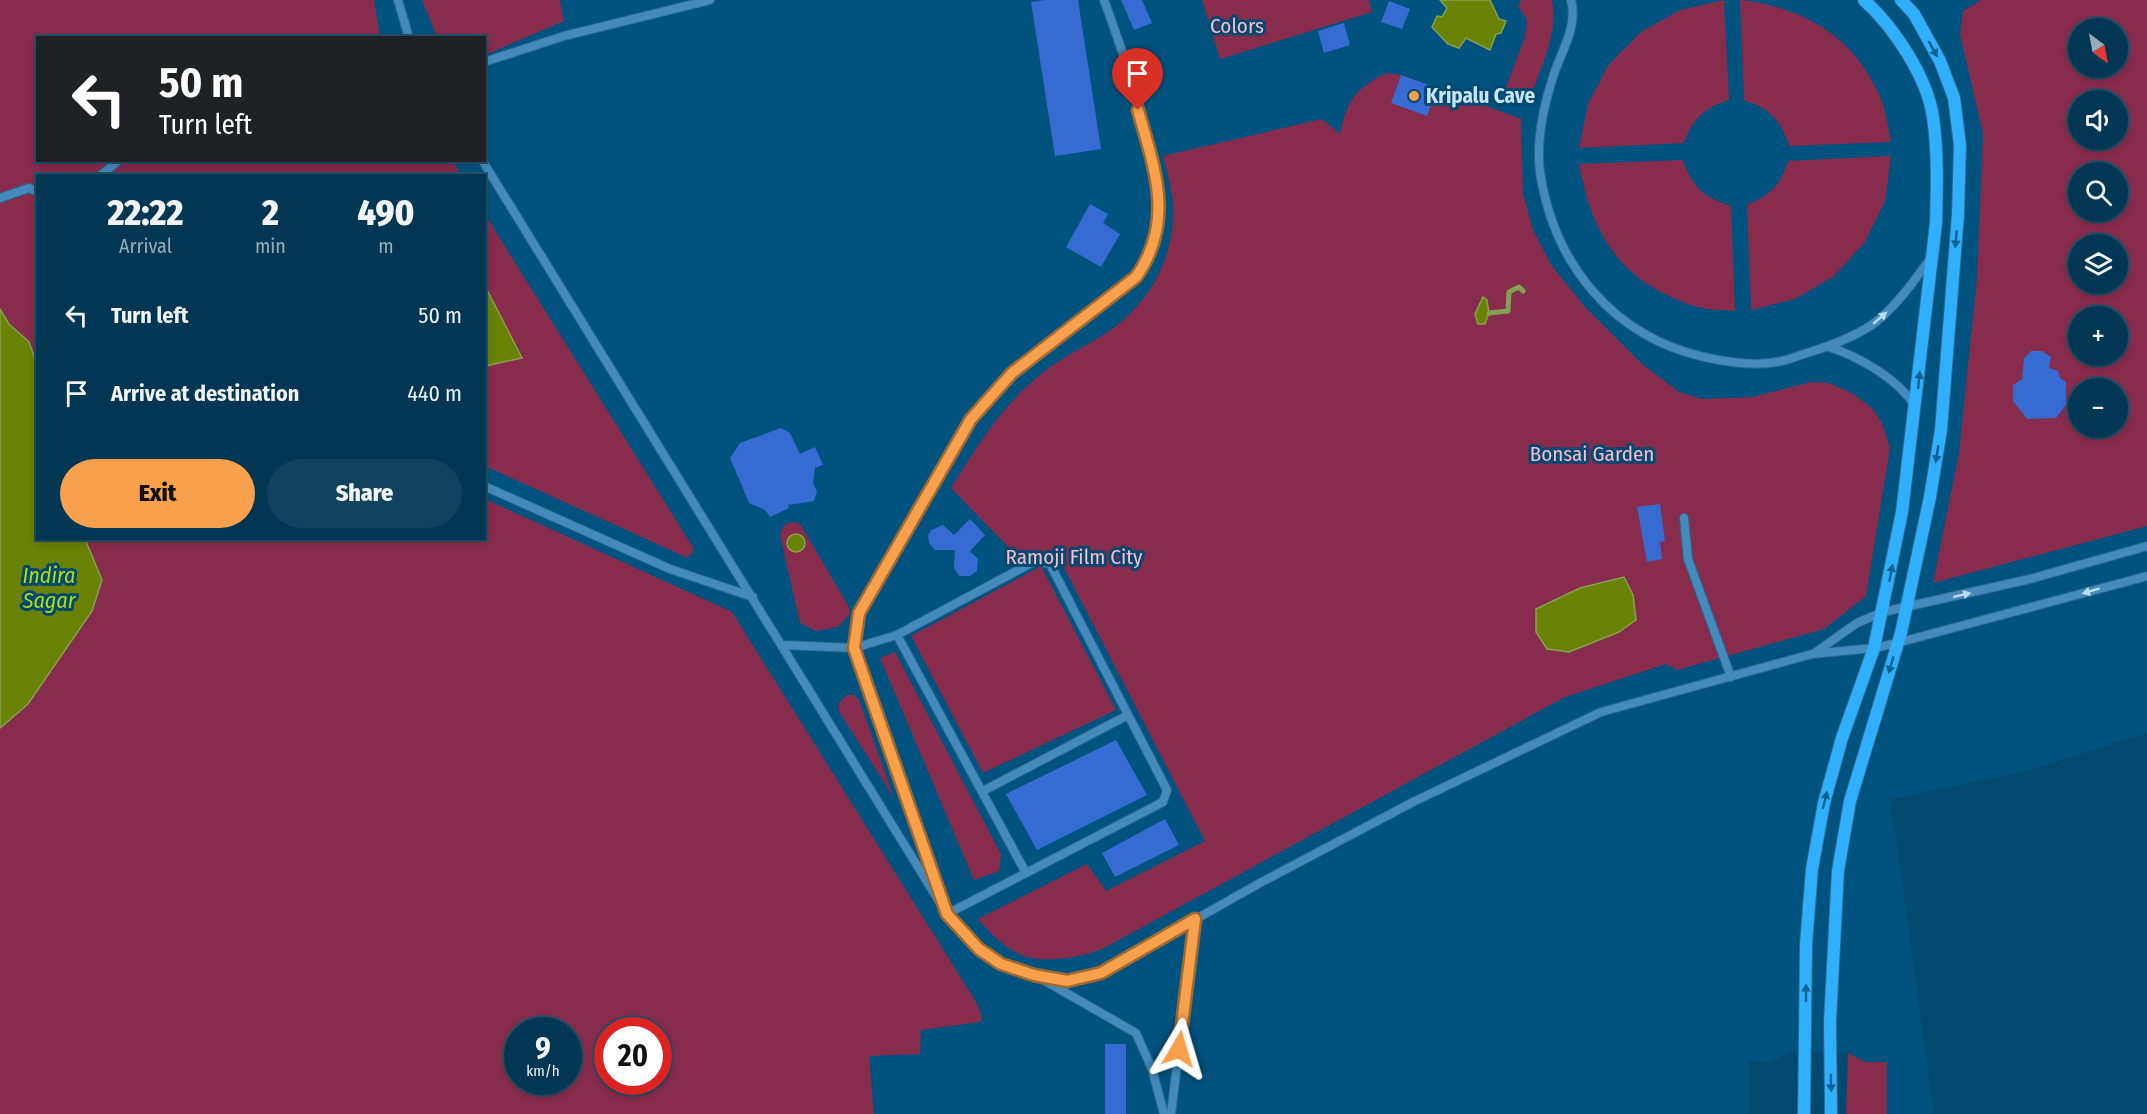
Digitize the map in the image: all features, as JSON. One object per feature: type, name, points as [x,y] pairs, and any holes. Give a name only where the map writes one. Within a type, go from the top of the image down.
[{"type":"street","points":[[1804,1114],[1806,944],[1812,868],[1827,792],[1842,738],[1874,648],[1883,612],[1902,512],[1936,223],[1937,175],[1933,115],[1914,63],[1889,25],[1864,0]]},
{"type":"street","points":[[1831,1114],[1830,1052],[1838,871],[1850,801],[1907,607],[1941,430],[1958,214],[1960,145],[1954,98],[1940,61],[1914,14],[1901,0]]},
{"type":"lane","points":[[486,61],[564,36],[710,0]]},
{"type":"lane","points":[[947,914],[854,648],[859,613],[971,419],[1012,373],[1136,277],[1150,257],[1157,234],[1159,211],[1155,178],[1119,41],[1104,0]]},
{"type":"lane","points":[[1571,0],[1571,29],[1554,75],[1541,122],[1540,170],[1550,217],[1570,261],[1599,299],[1636,330],[1680,351],[1727,363],[1776,363],[1829,346],[1876,322],[1906,293],[1930,259]]},
{"type":"lane","points":[[399,4],[408,36]]},
{"type":"lane","points":[[102,174],[117,162]]},
{"type":"lane","points":[[483,162],[947,914],[979,949],[1001,964],[1034,975],[1067,981],[1101,973],[1195,919],[1393,812],[1538,740],[1601,712],[1812,654],[1874,648],[1898,643],[2147,576]]},
{"type":"lane","points":[[0,198],[28,189],[36,191]]},
{"type":"lane","points":[[1829,346],[1850,354],[1906,392],[1916,407]]},
{"type":"lane","points":[[486,487],[670,568],[753,597]]},
{"type":"lane","points":[[1684,518],[1688,559],[1731,677]]},
{"type":"lane","points":[[1812,654],[1857,623],[1883,612],[2030,579],[2147,546]]},
{"type":"lane","points":[[783,645],[854,648],[897,636],[1035,561],[1050,564],[1167,789],[1163,802],[947,914]]},
{"type":"lane","points":[[897,636],[1026,873]]},
{"type":"lane","points":[[983,791],[1128,715]]},
{"type":"lane","points":[[1171,1114],[1195,919]]},
{"type":"lane","points":[[1034,975],[1136,1033],[1152,1069],[1164,1114]]},
{"type":"shaded area","name":"Ramoji Film City","points":[[0,0],[2147,0],[2147,733],[2027,771],[1892,799],[1891,815],[1897,843],[1934,1114],[1887,1114],[1887,1063],[1865,1062],[1845,1052],[1791,1052],[1769,1063],[1749,1061],[1749,1114],[310,1114],[85,540],[486,540],[486,174],[36,174],[36,362],[29,342],[0,309]]},
{"type":"green space","points":[[0,0],[374,0],[380,36],[36,36],[36,162],[453,162],[460,174],[36,174],[36,362],[29,342],[9,324],[0,309]]},
{"type":"green space","points":[[422,0],[560,0],[564,21],[486,55],[486,36],[437,36]]},
{"type":"green space","name":"Colors","points":[[1202,0],[1369,0],[1372,12],[1220,59]]},
{"type":"green space","points":[[1521,0],[1552,0],[1554,12],[1548,49],[1531,96],[1506,87],[1525,37],[1527,20],[1518,6]]},
{"type":"green space","points":[[1724,0],[1729,100],[1713,106],[1700,115],[1691,127],[1684,143],[1579,148],[1588,104],[1609,64],[1641,32],[1680,10]]},
{"type":"green space","points":[[1740,0],[1785,10],[1805,18],[1824,28],[1841,41],[1856,57],[1880,97],[1891,142],[1789,146],[1782,129],[1773,116],[1744,100]]},
{"type":"green space","points":[[1981,0],[2147,0],[2147,526],[1933,583],[1959,453],[1977,279],[1983,134],[1960,34],[1963,11]]},
{"type":"green space","name":"Bonsai Garden","points":[[1386,73],[1401,75],[1521,119],[1523,194],[1533,230],[1551,265],[1585,307],[1642,364],[1679,392],[1702,399],[1753,397],[1811,382],[1829,383],[1853,394],[1872,408],[1882,423],[1890,448],[1866,596],[1824,629],[1677,670],[1666,664],[1565,697],[1102,949],[1075,957],[1035,959],[1027,957],[1013,951],[1000,941],[978,919],[1087,864],[1106,891],[1205,841],[1061,562],[1039,553],[1017,556],[951,488],[981,442],[1014,399],[1050,367],[1121,322],[1144,298],[1153,284],[1167,254],[1173,222],[1172,193],[1163,156],[1322,119],[1340,134],[1349,104],[1354,97],[1367,84]]},
{"type":"green space","points":[[1891,156],[1885,201],[1865,242],[1834,276],[1795,299],[1751,310],[1747,205],[1762,198],[1774,188],[1788,161]]},
{"type":"green space","points":[[1683,160],[1690,177],[1700,190],[1713,199],[1731,206],[1735,311],[1694,306],[1647,284],[1629,270],[1614,253],[1592,213],[1579,164]]},
{"type":"green space","points":[[486,216],[694,549],[688,558],[486,466]]},
{"type":"green space","points":[[486,499],[732,612],[976,1002],[981,1013],[981,1022],[921,1030],[920,1054],[869,1056],[874,1114],[0,1114],[0,728],[28,704],[102,580],[85,540],[486,540]]},
{"type":"green space","points":[[792,522],[800,524],[849,607],[850,614],[838,627],[816,631],[800,623],[780,535],[784,525]]},
{"type":"green space","points":[[1041,566],[1116,710],[983,773],[911,636]]},
{"type":"green space","points":[[895,652],[1001,854],[999,871],[974,880],[880,658]]},
{"type":"green space","points":[[847,695],[854,695],[859,700],[894,798],[838,710],[839,703]]},
{"type":"green space","points":[[1848,1053],[1865,1062],[1887,1062],[1887,1114],[1846,1114]]},
{"type":"water","points":[[1440,0],[1490,0],[1499,19],[1506,21],[1501,33],[1496,34],[1490,50],[1466,38],[1459,48],[1448,44],[1432,27],[1437,16],[1442,17],[1447,8]]},
{"type":"water","points":[[486,288],[522,358],[486,366]]},
{"type":"water","points":[[1483,297],[1487,300],[1489,313],[1485,324],[1478,324],[1475,314]]},
{"type":"water","name":"Indira Sagar","points":[[0,309],[9,324],[29,342],[36,362],[36,540],[85,540],[102,580],[92,611],[28,704],[0,728]]},
{"type":"water","points":[[796,534],[802,537],[805,543],[802,549],[796,552],[790,549],[787,543],[790,537]]},
{"type":"water","points":[[1624,577],[1633,595],[1636,620],[1619,632],[1569,652],[1547,649],[1536,632],[1536,609],[1580,588]]},
{"type":"building","points":[[1078,0],[1101,149],[1055,156],[1031,2]]},
{"type":"building","points":[[1121,0],[1142,0],[1152,23],[1134,30]]},
{"type":"building","points":[[1389,1],[1410,9],[1402,29],[1381,22]]},
{"type":"building","points":[[1344,23],[1350,45],[1324,53],[1318,31]]},
{"type":"building","name":"Kripalu Cave","points":[[1401,75],[1437,88],[1427,116],[1391,103]]},
{"type":"building","points":[[1090,204],[1108,214],[1103,223],[1120,234],[1101,267],[1066,247]]},
{"type":"building","points":[[2031,351],[2042,351],[2051,357],[2049,368],[2058,371],[2060,378],[2066,382],[2066,405],[2056,418],[2027,419],[2013,401],[2013,385],[2022,379],[2024,358]]},
{"type":"building","points":[[781,428],[790,433],[800,454],[815,447],[823,465],[815,468],[813,483],[817,492],[814,501],[788,505],[789,508],[770,517],[765,510],[749,503],[730,458],[740,443]]},
{"type":"building","points":[[1660,504],[1665,541],[1660,542],[1662,559],[1647,562],[1637,507]]},
{"type":"building","points":[[970,519],[985,535],[970,551],[978,559],[977,571],[970,576],[959,576],[954,568],[955,550],[935,550],[929,543],[928,535],[931,530],[943,525],[954,535]]},
{"type":"building","points":[[1116,740],[1147,795],[1037,850],[1006,794]]},
{"type":"building","points":[[1165,819],[1179,845],[1115,877],[1102,853]]},
{"type":"building","points":[[1105,1044],[1126,1044],[1126,1114],[1105,1114]]},
{"type":"waterway","points":[[1489,313],[1508,311],[1509,292],[1519,287],[1523,291]]},
{"type":"place","name":"Kripalu Cave","points":[[1414,96]]},
{"type":"route","points":[[1138,110],[1151,156],[1159,200],[1157,234],[1150,257],[1136,277],[1012,373],[971,419],[859,613],[854,648],[947,914],[979,949],[1001,964],[1034,975],[1067,981],[1101,973],[1195,919],[1179,1049]]}]
